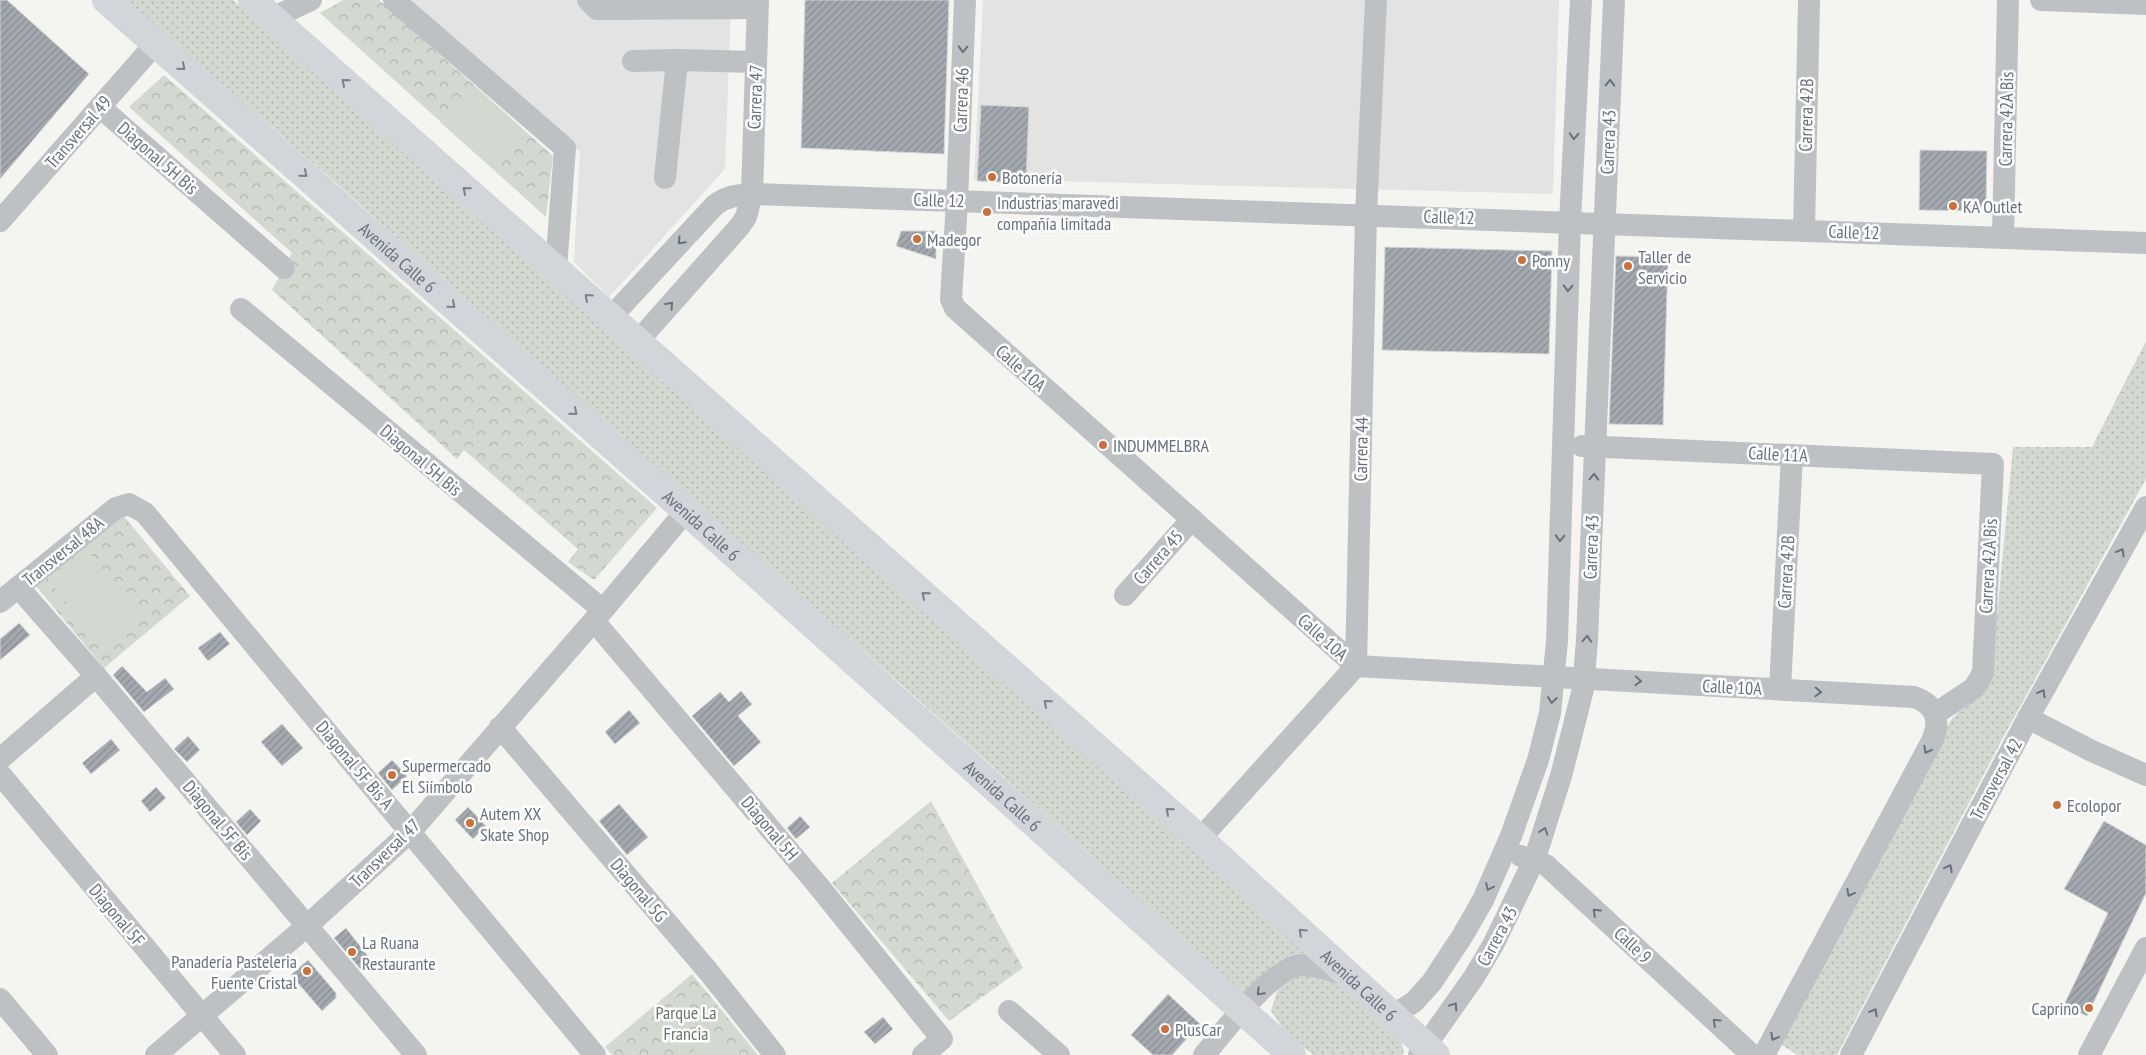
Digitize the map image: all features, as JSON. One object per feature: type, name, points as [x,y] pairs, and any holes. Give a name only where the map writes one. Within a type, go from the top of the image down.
[{"type":"main road","name":"Avenida Calle 6","points":[[106,0],[686,511],[1292,1055]]},
{"type":"main road","name":"Avenida Calle 6","points":[[252,0],[1200,839],[1393,1015],[1427,1052]]},
{"type":"street","points":[[272,18],[311,0]]},
{"type":"street","points":[[394,0],[565,148],[556,268]]},
{"type":"street","points":[[588,0],[598,9],[757,4]]},
{"type":"street","name":"Carrera 46","points":[[957,201],[965,0]]},
{"type":"street","name":"Carrera 44","points":[[1356,666],[1366,214],[1376,0]]},
{"type":"street","name":"Carrera 43","points":[[1393,1015],[1414,1002],[1437,975],[1473,918],[1505,851],[1544,738],[1555,676],[1570,222],[1581,0]]},
{"type":"street","name":"Carrera 43","points":[[1427,1052],[1493,945],[1534,861],[1561,776],[1583,689],[1588,640],[1614,0]]},
{"type":"street","name":"Carrera 42B","points":[[1804,231],[1809,0]]},
{"type":"street","name":"Carrera 42A Bis","points":[[2003,238],[2008,0]]},
{"type":"street","points":[[2041,0],[2146,4]]},
{"type":"street","name":"Carrera 47","points":[[638,341],[740,226],[750,207],[752,194],[757,4]]},
{"type":"street","name":"Transversal 49","points":[[0,221],[156,43]]},
{"type":"street","points":[[665,178],[677,60]]},
{"type":"street","points":[[633,61],[756,62]]},
{"type":"street","name":"Diagonal 5H Bis","points":[[100,107],[284,268]]},
{"type":"street","points":[[611,317],[715,205],[724,198],[733,195],[752,194]]},
{"type":"street","name":"Calle 12","points":[[752,194],[1366,214],[2146,243]]},
{"type":"street","name":"Calle 10A","points":[[957,201],[951,299],[955,308],[1356,666],[1914,697],[1931,707],[1935,714]]},
{"type":"street","name":"Diagonal 5H Bis","points":[[241,309],[599,615]]},
{"type":"street","name":"Calle 11A","points":[[1563,445],[1993,464]]},
{"type":"street","name":"Carrera 42B","points":[[1780,690],[1792,455]]},
{"type":"street","name":"Carrera 42A Bis","points":[[1935,714],[1974,688],[1981,678],[1984,668],[1993,464]]},
{"type":"street","name":"Transversal 48A","points":[[0,602],[116,508],[129,504]]},
{"type":"street","name":"Diagonal 5F Bis A","points":[[129,504],[145,513],[595,1055]]},
{"type":"street","name":"Transversal 42","points":[[1851,1055],[2028,718],[2146,507]]},
{"type":"street","name":"Transversal 47","points":[[156,1055],[308,925],[410,831],[599,615],[686,511]]},
{"type":"street","name":"Carrera 45","points":[[1125,595],[1192,519]]},
{"type":"street","name":"Diagonal 5F Bis","points":[[18,587],[308,925],[416,1055]]},
{"type":"street","name":"Diagonal 5H","points":[[599,615],[942,1039],[923,1055]]},
{"type":"street","points":[[1200,839],[1356,666]]},
{"type":"street","points":[[0,759],[96,676]]},
{"type":"street","points":[[1764,1055],[1932,741],[1936,730],[1935,714]]},
{"type":"street","points":[[2028,718],[2092,751],[2146,775]]},
{"type":"street","name":"Diagonal 5G","points":[[500,727],[708,971],[775,1055]]},
{"type":"street","name":"Diagonal 5F","points":[[0,774],[235,1055]]},
{"type":"street","name":"Calle 9","points":[[1505,851],[1546,865],[1752,1055]]},
{"type":"street","points":[[2090,1055],[2137,984],[2146,948]]},
{"type":"street","points":[[1204,1055],[1242,1011],[1277,977],[1292,967],[1315,966],[1351,976]]},
{"type":"street","points":[[0,999],[47,1055]]},
{"type":"street","points":[[1009,1011],[1059,1055]]},
{"type":"shaded area","points":[[406,0],[731,0],[725,169],[609,297],[574,262],[580,152]]},
{"type":"shaded area","points":[[983,0],[1559,0],[1553,194],[974,179]]},
{"type":"green space","points":[[126,0],[233,0],[1308,953],[1288,958],[1272,967],[1244,994],[922,703],[338,185]]},
{"type":"green space","points":[[343,0],[379,0],[553,156],[546,217],[320,13]]},
{"type":"green space","points":[[164,75],[657,508],[594,580],[568,562],[578,549],[464,450],[457,459],[272,290],[292,253],[129,107]]},
{"type":"green space","points":[[475,86],[528,134],[494,170],[440,122]]},
{"type":"green space","points":[[2146,341],[2146,479],[2006,732],[1837,1055],[1797,1055],[1779,1043],[1951,720],[1991,678],[2013,447],[2092,447]]},
{"type":"green space","points":[[122,514],[190,596],[104,668],[36,586]]},
{"type":"green space","points":[[90,554],[140,613],[102,644],[52,585]]},
{"type":"green space","points":[[931,801],[1023,968],[949,1021],[832,883]]},
{"type":"green space","points":[[1308,971],[1330,979],[1345,988],[1399,1034],[1404,1051],[1402,1055],[1314,1055],[1289,1037],[1271,1011],[1276,994],[1282,984],[1292,977]]},
{"type":"green space","name":"Parque La Francia","points":[[692,974],[758,1055],[612,1055],[605,1047]]},
{"type":"green space","points":[[708,1040],[722,1043],[731,1055],[687,1055]]},
{"type":"building","points":[[0,0],[7,0],[89,74],[0,179]]},
{"type":"building","points":[[805,0],[949,0],[944,154],[801,148]]},
{"type":"building","points":[[981,105],[1029,107],[1026,183],[977,181]]},
{"type":"building","points":[[1920,150],[1987,151],[1986,202],[1978,211],[1919,210]]},
{"type":"building","name":"Madegor","points":[[901,231],[936,231],[936,259],[896,246]]},
{"type":"building","points":[[1385,247],[1552,251],[1549,354],[1382,350]]},
{"type":"building","points":[[1616,256],[1668,257],[1663,425],[1609,424]]},
{"type":"building","points":[[19,623],[30,635],[0,660],[0,639]]},
{"type":"building","points":[[220,632],[230,644],[208,661],[198,648]]},
{"type":"building","points":[[122,666],[147,692],[165,678],[174,689],[144,712],[113,675]]},
{"type":"building","points":[[741,691],[752,704],[738,716],[761,742],[734,766],[692,716],[720,692],[729,702]]},
{"type":"building","points":[[629,710],[640,723],[615,744],[605,732]]},
{"type":"building","points":[[282,724],[303,748],[282,766],[261,742]]},
{"type":"building","points":[[188,736],[200,750],[187,762],[174,749]]},
{"type":"building","points":[[111,739],[120,750],[91,774],[82,763]]},
{"type":"building","name":"Supermercado El Siímbolo","points":[[392,760],[407,776],[392,790],[378,773]]},
{"type":"building","points":[[156,787],[166,798],[150,812],[141,801]]},
{"type":"building","points":[[619,804],[648,837],[627,855],[599,821]]},
{"type":"building","name":"Autem XX Skate Shop","points":[[468,807],[486,826],[473,839],[455,820]]},
{"type":"building","points":[[250,809],[261,821],[247,835],[236,822]]},
{"type":"building","points":[[800,816],[810,827],[796,839],[787,828]]},
{"type":"building","points":[[2104,821],[2146,845],[2146,893],[2087,1016],[2064,1005],[2108,913],[2064,889]]},
{"type":"building","name":"La Ruana Restaurante","points":[[346,928],[374,964],[363,972],[334,938]]},
{"type":"building","points":[[308,960],[336,993],[336,998],[322,1011],[291,975]]},
{"type":"building","name":"PlusCar","points":[[1168,994],[1200,1024],[1172,1055],[1153,1055],[1131,1035]]},
{"type":"building","points":[[883,1017],[893,1029],[875,1044],[864,1032]]},
{"type":"place","name":"Botonería","points":[[992,177]]},
{"type":"place","name":"KA Outlet","points":[[1953,206]]},
{"type":"place","name":"Industrias maravedi compañía limitada","points":[[987,212]]},
{"type":"place","name":"Madegor","points":[[917,239]]},
{"type":"place","name":"Ponny","points":[[1522,260]]},
{"type":"place","name":"Taller de Servicio","points":[[1628,266]]},
{"type":"place","name":"INDUMMELBRA","points":[[1103,445]]},
{"type":"place","name":"Supermercado El Siímbolo","points":[[392,775]]},
{"type":"place","name":"Ecolopor","points":[[2057,805]]},
{"type":"place","name":"Autem XX Skate Shop","points":[[470,823]]},
{"type":"place","name":"La Ruana Restaurante","points":[[352,952]]},
{"type":"place","name":"Panadería Pasteleria Fuente Cristal","points":[[307,971]]},
{"type":"place","name":"Caprino","points":[[2089,1008]]},
{"type":"place","name":"PlusCar","points":[[1165,1029]]}]
